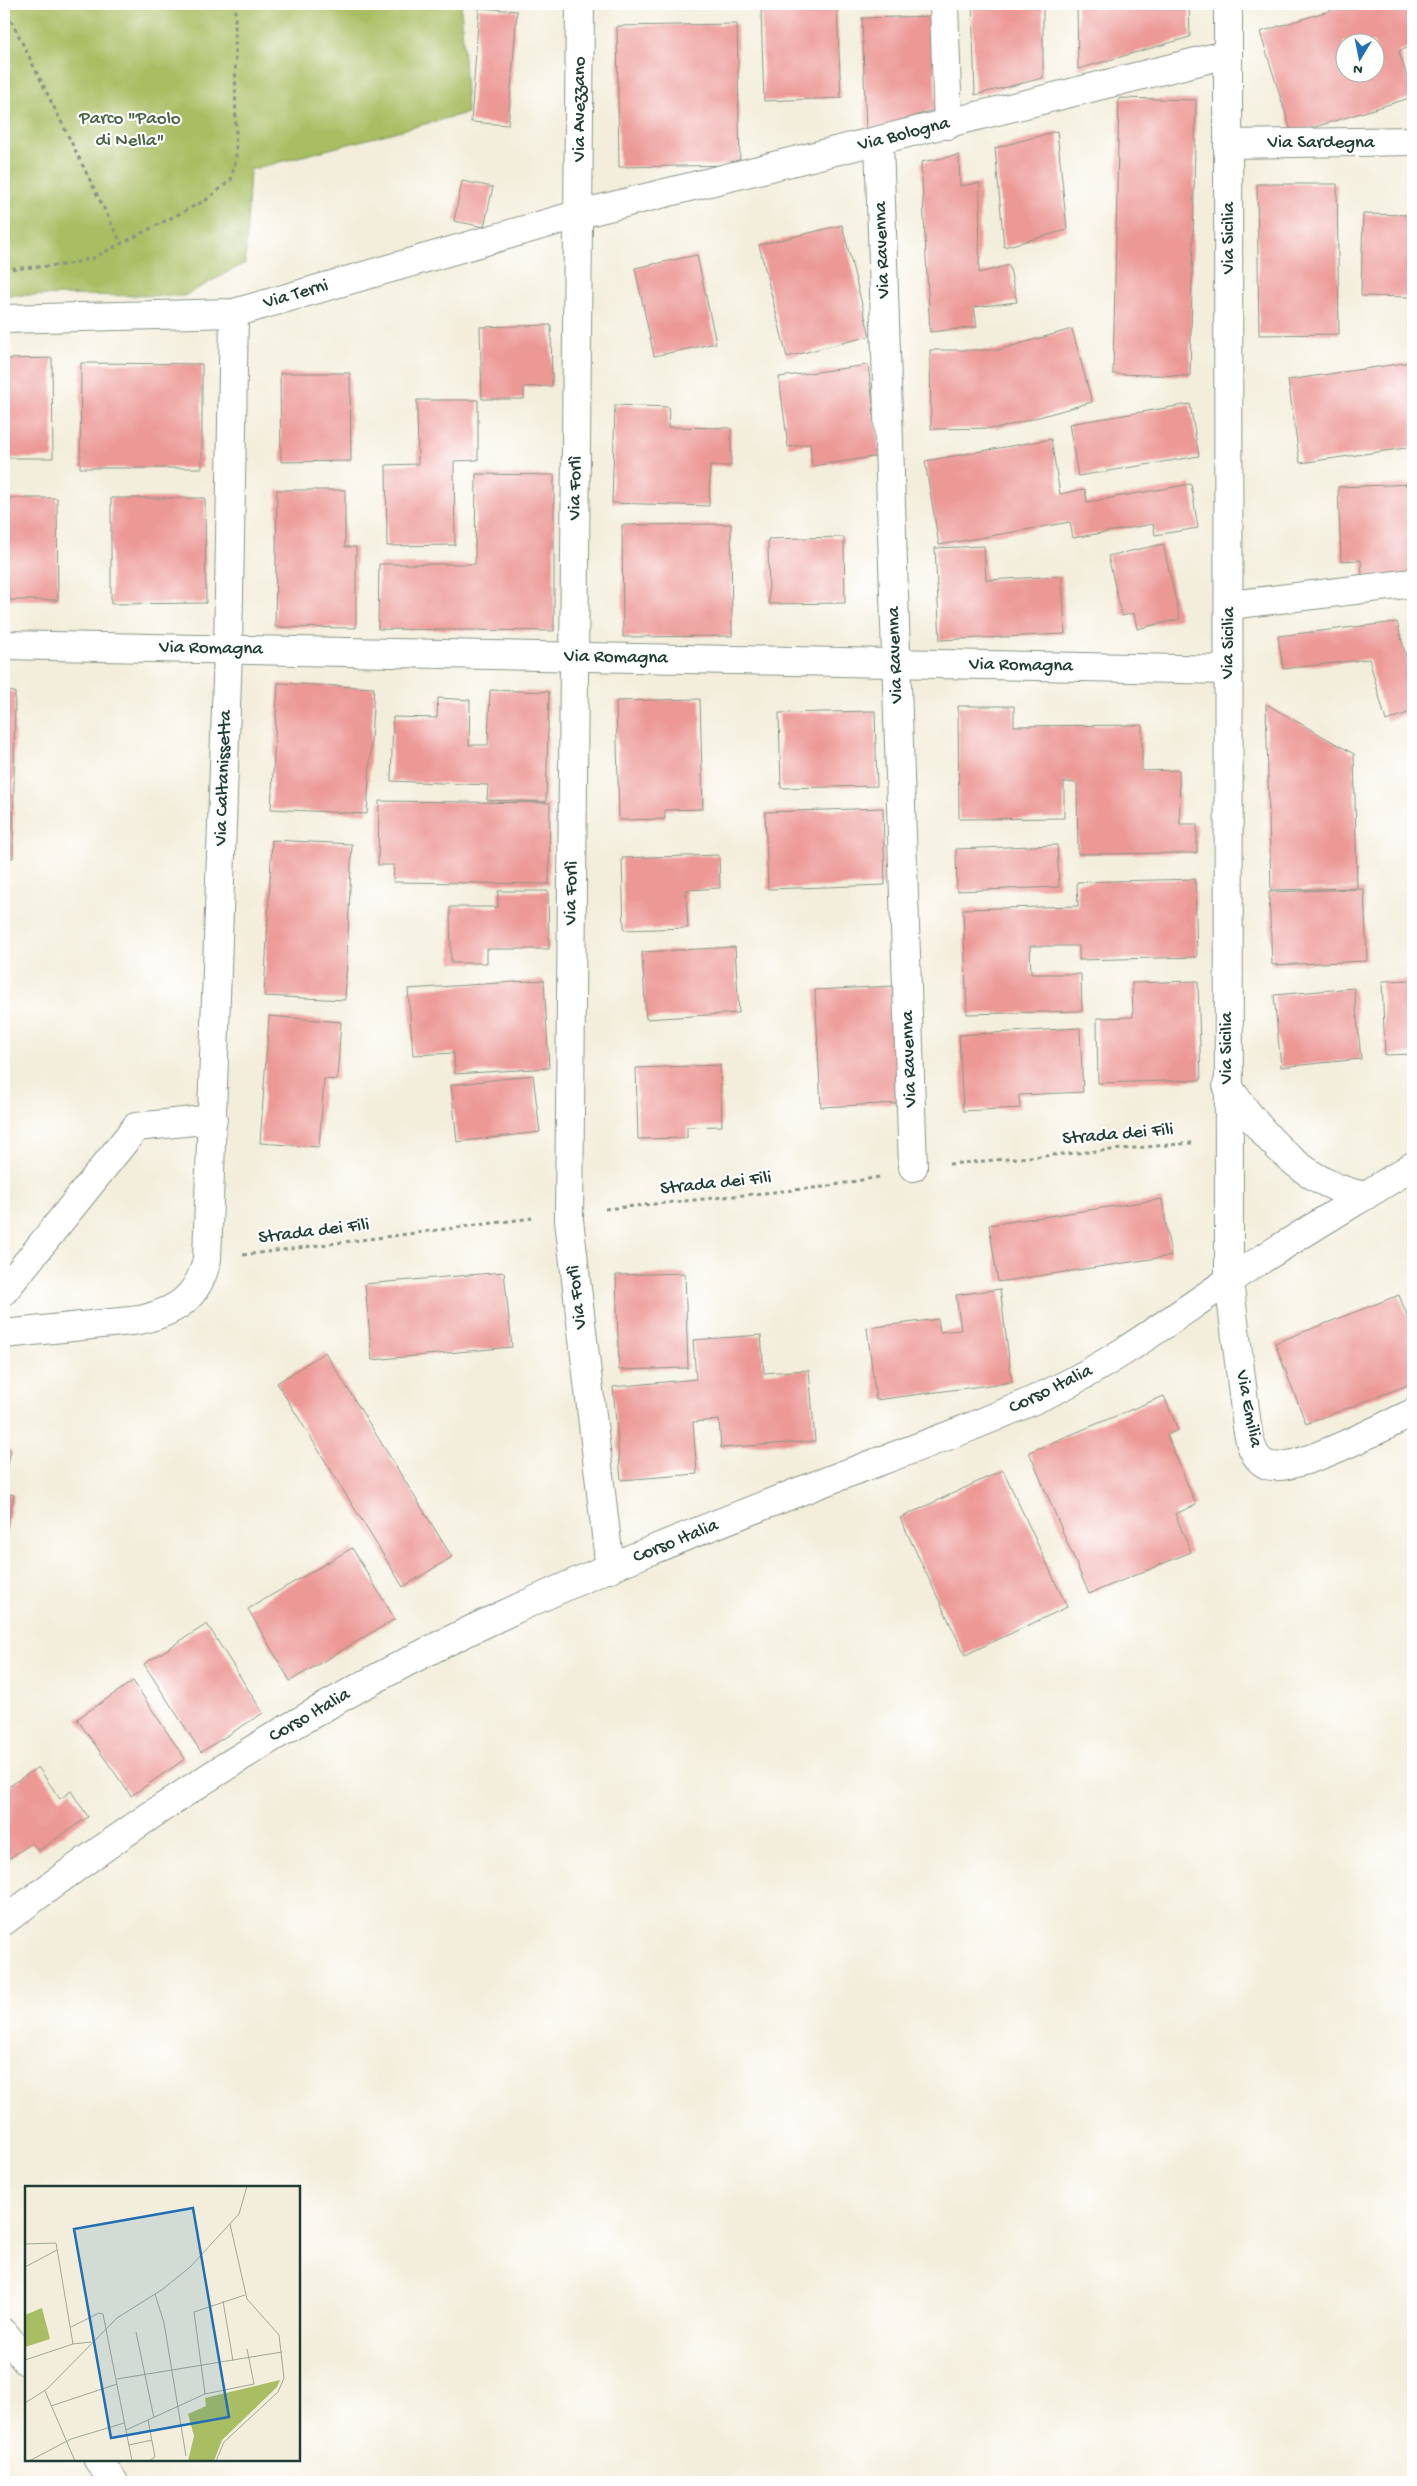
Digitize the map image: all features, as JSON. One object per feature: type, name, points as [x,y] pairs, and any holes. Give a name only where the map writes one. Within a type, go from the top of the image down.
[{"type":"street","name":"Via Avezzano","points":[[580,4],[580,214]]},
{"type":"street","points":[[944,4],[948,124]]},
{"type":"street","name":"Via Sicilia","points":[[1228,4],[1230,605],[1228,670],[1227,1085],[1229,1281]]},
{"type":"street","name":"Via Bologna","points":[[580,214],[879,142],[1228,54]]},
{"type":"street","name":"Via Sardegna","points":[[1229,144],[1413,141]]},
{"type":"street","name":"Via Ravenna","points":[[879,142],[914,1167]]},
{"type":"street","name":"Via Terni","points":[[4,319],[234,313],[580,214]]},
{"type":"street","name":"Via Forlì","points":[[580,214],[569,1213],[610,1569]]},
{"type":"street","name":"Via Caltanissetta","points":[[4,1334],[140,1320],[158,1316],[184,1302],[196,1289],[203,1277],[208,1251],[213,1119],[228,650],[234,313]]},
{"type":"street","points":[[1230,605],[1413,583]]},
{"type":"street","name":"Via Romagna","points":[[4,645],[1228,670]]},
{"type":"street","points":[[1227,1085],[1253,1120],[1300,1166],[1326,1184],[1365,1196]]},
{"type":"street","points":[[4,1291],[136,1127],[213,1119]]},
{"type":"street","name":"Corso Italia","points":[[4,1921],[144,1817],[196,1783],[310,1715],[382,1675],[502,1615],[610,1569],[788,1495],[942,1439],[1016,1409],[1098,1368],[1162,1328],[1229,1281],[1413,1166]]},
{"type":"street","name":"Via Emilia","points":[[1229,1281],[1250,1442],[1257,1457],[1266,1464],[1282,1466],[1305,1461],[1413,1412]]},
{"type":"street","points":[[4,2333],[25,2360]]},
{"type":"street","points":[[99,2461],[114,2482]]},
{"type":"path","points":[[4,269],[46,268],[93,258],[206,200],[231,180],[236,159],[235,4]]},
{"type":"path","points":[[4,6],[121,244]]},
{"type":"path","name":"Strada dei Fili","points":[[208,1251],[823,1187],[885,1176],[914,1167],[1228,1140]]},
{"type":"green space","name":"Parco \"Paolo di Nella\"","points":[[4,4],[461,4],[467,113],[250,170],[245,263],[184,296],[4,295]]},
{"type":"building","points":[[972,4],[1043,4],[1043,78],[975,95]]},
{"type":"building","points":[[1077,4],[1189,4],[1190,37],[1078,69]]},
{"type":"building","points":[[1351,4],[1413,4],[1413,46],[1399,51],[1413,97],[1292,134],[1260,32]]},
{"type":"building","points":[[837,7],[841,98],[764,101],[761,10]]},
{"type":"building","points":[[479,8],[517,11],[508,125],[471,122]]},
{"type":"building","points":[[933,16],[936,109],[866,132],[862,18]]},
{"type":"building","points":[[737,24],[740,165],[619,167],[617,26]]},
{"type":"building","points":[[1119,98],[1196,100],[1190,376],[1113,374]]},
{"type":"building","points":[[1057,131],[1067,230],[1004,247],[995,148]]},
{"type":"building","points":[[959,155],[960,186],[980,183],[979,273],[1009,265],[1017,302],[974,307],[977,327],[930,332],[921,162]]},
{"type":"building","points":[[462,181],[493,187],[484,227],[454,221]]},
{"type":"building","points":[[1257,184],[1337,184],[1339,334],[1259,335]]},
{"type":"building","points":[[1363,214],[1413,215],[1413,297],[1361,296]]},
{"type":"building","points":[[842,225],[870,336],[787,357],[759,245]]},
{"type":"building","points":[[697,255],[716,343],[654,356],[635,268]]},
{"type":"building","points":[[551,325],[552,386],[524,387],[524,399],[482,399],[480,327]]},
{"type":"building","points":[[1072,329],[1092,402],[1000,428],[931,429],[930,350],[998,350]]},
{"type":"building","points":[[52,358],[53,458],[4,458],[4,359]]},
{"type":"building","points":[[1411,362],[1413,447],[1300,463],[1288,380]]},
{"type":"building","points":[[81,363],[202,364],[202,468],[80,468]]},
{"type":"building","points":[[868,365],[880,456],[812,466],[810,444],[788,447],[779,377]]},
{"type":"building","points":[[280,373],[350,373],[351,461],[281,462]]},
{"type":"building","points":[[417,400],[478,400],[478,460],[454,461],[455,545],[387,546],[386,465],[418,464]]},
{"type":"building","points":[[1190,404],[1199,456],[1078,476],[1069,424]]},
{"type":"building","points":[[615,405],[669,407],[668,427],[731,428],[731,466],[710,466],[709,506],[612,503]]},
{"type":"building","points":[[1051,439],[1060,494],[1085,489],[1087,502],[1191,484],[1198,528],[1155,535],[1153,524],[1073,538],[1070,522],[939,545],[925,461]]},
{"type":"building","points":[[476,474],[554,475],[554,631],[378,629],[379,564],[475,564]]},
{"type":"building","points":[[1413,484],[1413,575],[1362,576],[1361,560],[1341,561],[1338,487]]},
{"type":"building","points":[[277,490],[345,490],[345,547],[356,547],[356,628],[275,627]]},
{"type":"building","points":[[4,498],[57,498],[58,600],[4,600]]},
{"type":"building","points":[[111,498],[205,498],[206,603],[111,604]]},
{"type":"building","points":[[731,524],[732,636],[623,637],[622,525]]},
{"type":"building","points":[[844,537],[845,603],[769,604],[768,539]]},
{"type":"building","points":[[1163,544],[1180,619],[1137,629],[1134,613],[1122,616],[1108,556]]},
{"type":"building","points":[[984,546],[986,580],[1062,576],[1065,634],[940,640],[935,548]]},
{"type":"building","points":[[1397,622],[1413,683],[1413,711],[1386,721],[1369,659],[1283,669],[1278,636]]},
{"type":"building","points":[[278,683],[374,688],[367,814],[271,809]]},
{"type":"building","points":[[490,690],[549,692],[546,802],[487,800],[488,785],[391,781],[393,717],[437,718],[438,698],[470,700],[469,745],[488,745]]},
{"type":"building","points":[[4,691],[15,692],[13,858],[4,858]]},
{"type":"building","points":[[700,699],[703,809],[665,810],[665,819],[619,820],[616,701]]},
{"type":"building","points":[[1266,704],[1354,754],[1357,888],[1271,890]]},
{"type":"building","points":[[958,706],[1014,706],[1014,726],[1142,725],[1142,771],[1179,770],[1180,824],[1197,824],[1197,853],[1078,854],[1077,783],[1064,782],[1064,818],[959,819]]},
{"type":"building","points":[[875,711],[877,786],[781,788],[779,713]]},
{"type":"building","points":[[379,801],[550,803],[549,884],[393,882],[394,865],[378,865]]},
{"type":"building","points":[[883,808],[885,885],[768,889],[765,812]]},
{"type":"building","points":[[272,840],[352,844],[345,1000],[264,996]]},
{"type":"building","points":[[1057,845],[1059,887],[957,891],[956,849]]},
{"type":"building","points":[[719,855],[720,888],[686,890],[688,928],[624,930],[622,858]]},
{"type":"building","points":[[1195,879],[1197,957],[1079,960],[1079,946],[1030,946],[1031,974],[1081,974],[1082,1011],[967,1014],[963,909],[1078,906],[1077,882]]},
{"type":"building","points":[[1364,889],[1367,961],[1272,965],[1269,892]]},
{"type":"building","points":[[498,891],[548,891],[549,949],[487,949],[487,963],[451,963],[450,907],[498,907]]},
{"type":"building","points":[[735,947],[739,1013],[646,1019],[642,952]]},
{"type":"building","points":[[544,980],[549,1068],[455,1074],[454,1053],[413,1055],[408,989]]},
{"type":"building","points":[[1413,980],[1413,1054],[1385,1055],[1382,981]]},
{"type":"building","points":[[1198,981],[1201,1080],[1098,1083],[1097,1018],[1133,1017],[1132,983]]},
{"type":"building","points":[[893,986],[900,1103],[821,1107],[815,990]]},
{"type":"building","points":[[1354,988],[1361,1059],[1281,1067],[1274,995]]},
{"type":"building","points":[[269,1016],[341,1022],[337,1080],[324,1079],[319,1147],[260,1143]]},
{"type":"building","points":[[1080,1028],[1083,1092],[1019,1095],[1020,1108],[963,1111],[959,1035]]},
{"type":"building","points":[[720,1065],[722,1126],[687,1127],[687,1138],[638,1139],[636,1068]]},
{"type":"building","points":[[533,1075],[540,1132],[457,1142],[451,1085]]},
{"type":"building","points":[[1162,1199],[1171,1256],[998,1282],[989,1225]]},
{"type":"building","points":[[504,1272],[512,1347],[372,1360],[365,1284]]},
{"type":"building","points":[[685,1273],[688,1368],[619,1370],[616,1275]]},
{"type":"building","points":[[1000,1289],[1012,1382],[876,1400],[867,1328],[938,1319],[940,1332],[961,1330],[956,1295]]},
{"type":"building","points":[[1399,1295],[1413,1331],[1413,1383],[1306,1424],[1275,1343]]},
{"type":"building","points":[[761,1335],[764,1373],[809,1370],[815,1441],[721,1448],[719,1420],[693,1422],[697,1474],[621,1480],[613,1387],[696,1379],[693,1340]]},
{"type":"building","points":[[325,1352],[452,1557],[403,1587],[277,1383]]},
{"type":"building","points":[[1164,1396],[1178,1430],[1167,1435],[1196,1505],[1175,1514],[1191,1552],[1089,1594],[1029,1452]]},
{"type":"building","points":[[4,1448],[11,1450],[5,1479],[4,1479]]},
{"type":"building","points":[[1003,1470],[1067,1607],[965,1655],[900,1518]]},
{"type":"building","points":[[4,1492],[14,1495],[5,1536],[4,1536]]},
{"type":"building","points":[[352,1548],[395,1619],[290,1681],[248,1609]]},
{"type":"building","points":[[207,1624],[263,1713],[201,1752],[144,1664]]},
{"type":"building","points":[[133,1681],[185,1759],[131,1796],[77,1719]]},
{"type":"building","points":[[38,1767],[60,1799],[71,1791],[88,1817],[38,1851],[32,1843],[4,1862],[4,1790]]}]
